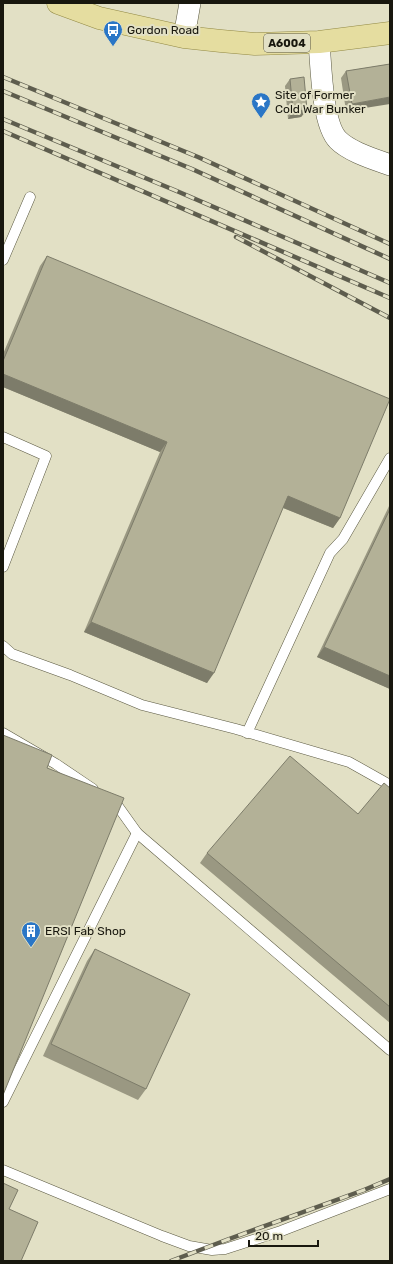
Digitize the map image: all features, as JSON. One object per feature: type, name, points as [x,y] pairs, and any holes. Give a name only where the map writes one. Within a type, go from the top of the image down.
[{"type":"main road","name":"A6004","points":[[58,3],[99,18],[184,37],[255,44],[318,42],[390,34]]},
{"type":"street","points":[[184,37],[190,3]]},
{"type":"street","points":[[318,42],[325,108],[329,124],[337,140],[349,148],[390,165]]},
{"type":"lane","points":[[3,260],[30,197]]},
{"type":"lane","points":[[3,437],[46,456],[3,567]]},
{"type":"lane","points":[[247,733],[330,553],[342,539],[390,458]]},
{"type":"lane","points":[[3,646],[12,654],[70,675],[142,705],[349,762],[390,785]]},
{"type":"lane","points":[[3,733],[56,764],[117,805],[137,833],[390,1050]]},
{"type":"lane","points":[[3,1102],[137,833]]},
{"type":"lane","points":[[3,1170],[162,1236],[190,1246],[212,1250],[225,1249],[281,1231],[390,1189]]},
{"type":"building","points":[[390,64],[390,97],[352,104],[346,71]]},
{"type":"building","points":[[304,77],[307,110],[293,111],[290,79]]},
{"type":"building","points":[[47,256],[390,399],[340,518],[288,496],[214,673],[91,622],[167,442],[3,374],[3,361]]},
{"type":"building","points":[[390,509],[390,676],[324,647]]},
{"type":"building","name":"ERSI Fab Shop","points":[[3,735],[52,755],[47,768],[124,798],[3,1095]]},
{"type":"building","points":[[290,756],[358,814],[384,783],[390,788],[390,1007],[207,853]]},
{"type":"building","points":[[95,949],[190,994],[146,1089],[51,1044]]},
{"type":"building","points":[[3,1183],[18,1190],[9,1209],[38,1222],[21,1261],[3,1261]]},
{"type":"railway","points":[[3,77],[198,157],[390,244]]},
{"type":"railway","points":[[3,91],[192,169],[390,259]]},
{"type":"railway","points":[[3,119],[179,192],[390,283]]},
{"type":"railway","points":[[3,131],[390,298]]},
{"type":"railway","points":[[236,237],[390,318]]},
{"type":"railway","points":[[171,1261],[390,1179]]},
{"type":"place","name":"Gordon Road","points":[[113,47]]},
{"type":"place","name":"Site of Former Cold War Bunker","points":[[261,119]]},
{"type":"place","name":"ERSI Fab Shop","points":[[31,948]]}]
